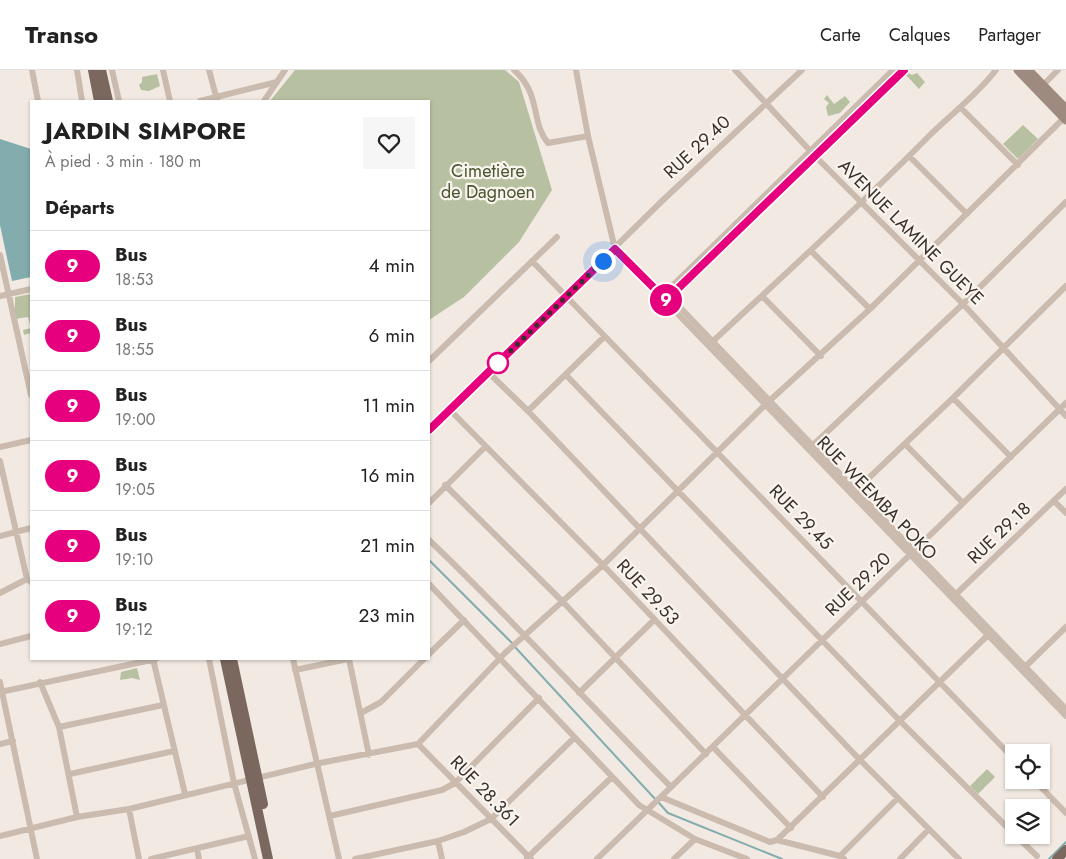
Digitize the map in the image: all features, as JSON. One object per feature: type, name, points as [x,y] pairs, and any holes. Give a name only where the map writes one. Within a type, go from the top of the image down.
[{"type":"main road","points":[[93,70],[99,100]]},
{"type":"main road","points":[[100,70],[108,100]]},
{"type":"main road","points":[[1018,70],[1066,116]]},
{"type":"main road","points":[[1028,70],[1043,85],[1066,116]]},
{"type":"main road","points":[[225,660],[253,778],[275,859]]},
{"type":"main road","points":[[232,660],[268,859]]},
{"type":"main road","points":[[1057,859],[1066,850]]},
{"type":"street","points":[[32,70],[38,100]]},
{"type":"street","points":[[77,70],[82,100]]},
{"type":"street","points":[[112,70],[119,100]]},
{"type":"street","points":[[163,70],[170,100]]},
{"type":"street","points":[[208,70],[217,99],[277,82]]},
{"type":"street","points":[[265,100],[285,70]]},
{"type":"street","points":[[514,70],[531,89],[544,136],[551,144],[588,136]]},
{"type":"street","points":[[576,70],[588,136],[615,249]]},
{"type":"street","name":"AVENUE LAMINE GUEYE","points":[[735,70],[815,156],[963,304],[1002,349],[1066,416]]},
{"type":"street","name":"RUE 29.40","points":[[430,429],[662,201],[802,70]]},
{"type":"street","points":[[666,298],[810,150],[892,70]]},
{"type":"street","points":[[666,298],[904,70]]},
{"type":"street","points":[[711,343],[961,108],[996,70]]},
{"type":"street","points":[[1043,85],[1058,70]]},
{"type":"street","points":[[961,108],[1018,165]]},
{"type":"street","points":[[0,836],[77,817],[129,809],[316,764],[418,744],[503,655],[603,565],[768,403],[870,310],[1066,116]]},
{"type":"street","points":[[909,156],[967,214]]},
{"type":"street","points":[[811,447],[963,304],[1066,202]]},
{"type":"street","points":[[430,360],[557,237]]},
{"type":"street","name":"RUE WEEMBA POKO","points":[[615,249],[711,343],[1065,713]]},
{"type":"street","points":[[811,251],[870,310]]},
{"type":"street","points":[[0,255],[30,390]]},
{"type":"street","name":"RUE 29.45","points":[[532,261],[1005,750]]},
{"type":"street","points":[[854,492],[953,398],[1066,286]]},
{"type":"street","points":[[0,296],[30,289]]},
{"type":"street","points":[[762,296],[821,356]]},
{"type":"street","points":[[528,411],[604,337]]},
{"type":"street","points":[[489,373],[528,411],[784,678],[860,760],[959,859]]},
{"type":"street","points":[[566,375],[824,640],[900,721],[1005,825]]},
{"type":"street","points":[[953,398],[1011,456]]},
{"type":"street","name":"RUE 29.20","points":[[660,798],[1066,403]]},
{"type":"street","name":"RUE 29.53","points":[[450,410],[603,565],[823,797]]},
{"type":"street","points":[[0,447],[30,440]]},
{"type":"street","points":[[905,444],[963,503]]},
{"type":"street","points":[[430,502],[485,447]]},
{"type":"street","points":[[0,461],[3,488],[29,580],[0,593]]},
{"type":"street","points":[[446,485],[563,602],[614,659],[706,754]]},
{"type":"street","name":"RUE 29.18","points":[[954,596],[1066,489]]},
{"type":"street","points":[[1054,501],[1066,513]]},
{"type":"street","points":[[0,536],[30,528]]},
{"type":"street","points":[[430,541],[671,787]]},
{"type":"street","points":[[430,585],[464,620],[503,655],[574,738],[646,812],[695,839],[747,859]]},
{"type":"street","name":"RUE WEEMBA POKO","points":[[954,596],[988,635],[1023,668]]},
{"type":"street","points":[[430,653],[464,620]]},
{"type":"street","points":[[578,693],[654,620]]},
{"type":"street","points":[[1023,668],[1066,627]]},
{"type":"street","points":[[597,859],[660,798],[770,842],[777,840],[988,635]]},
{"type":"street","points":[[0,644],[30,636]]},
{"type":"street","points":[[1,692],[40,682],[149,660]]},
{"type":"street","points":[[154,660],[163,705],[185,794]]},
{"type":"street","points":[[209,660],[234,783],[255,859]]},
{"type":"street","points":[[293,660],[339,859]]},
{"type":"street","points":[[295,670],[344,660]]},
{"type":"street","points":[[349,660],[369,755]]},
{"type":"street","points":[[361,713],[381,702],[423,660]]},
{"type":"street","points":[[0,682],[37,859]]},
{"type":"street","points":[[40,682],[59,727],[70,774],[77,817]]},
{"type":"street","points":[[330,816],[430,794],[455,783],[539,698]]},
{"type":"street","points":[[59,727],[163,705]]},
{"type":"street","points":[[356,859],[438,841],[464,832],[491,819],[574,738]]},
{"type":"street","points":[[0,744],[13,741]]},
{"type":"street","name":"RUE 28.361","points":[[418,744],[528,858]]},
{"type":"street","points":[[713,748],[791,828]]},
{"type":"street","points":[[70,774],[174,751]]},
{"type":"street","points":[[528,858],[611,778]]},
{"type":"street","points":[[1043,789],[1066,812]]},
{"type":"street","points":[[777,840],[842,857],[898,798]]},
{"type":"street","points":[[129,809],[139,859]]},
{"type":"street","points":[[900,859],[928,830]]},
{"type":"street","points":[[151,859],[250,836]]},
{"type":"street","points":[[674,859],[695,839]]},
{"type":"street","points":[[438,841],[442,859]]},
{"type":"street","points":[[1024,844],[1037,856]]},
{"type":"street","points":[[197,849],[199,859]]},
{"type":"green space","name":"Cimetière de Dagnoen","points":[[295,70],[505,70],[519,82],[552,190],[519,242],[464,297],[430,319],[430,100],[271,100]]},
{"type":"green space","points":[[908,73],[912,75],[917,73],[925,82],[919,89],[906,75]]},
{"type":"green space","points":[[157,74],[160,86],[149,91],[141,90],[139,85],[142,82],[142,77]]},
{"type":"green space","points":[[827,95],[834,104],[845,96],[850,102],[840,113],[828,116],[826,107],[829,103],[824,99]]},
{"type":"green space","points":[[1023,125],[1038,139],[1018,159],[1003,144]]},
{"type":"green space","points":[[30,294],[30,324],[28,317],[15,319],[15,297]]},
{"type":"green space","points":[[30,328],[30,333],[24,335],[23,330]]},
{"type":"green space","points":[[137,668],[140,680],[132,678],[120,680],[121,672]]},
{"type":"green space","points":[[987,769],[995,777],[978,794],[970,786]]},
{"type":"water","points":[[0,139],[30,149],[30,277],[12,281],[0,225]]},
{"type":"waterway","points":[[430,561],[512,643]]},
{"type":"waterway","points":[[515,647],[656,800]]},
{"type":"waterway","points":[[659,803],[668,813],[782,859]]},
{"type":"waterway","points":[[1049,859],[1066,842]]},
{"type":"bus line","name":"9","points":[[430,429],[615,249],[666,300],[904,70]]},
{"type":"route","points":[[498,363],[603,261]]}]
